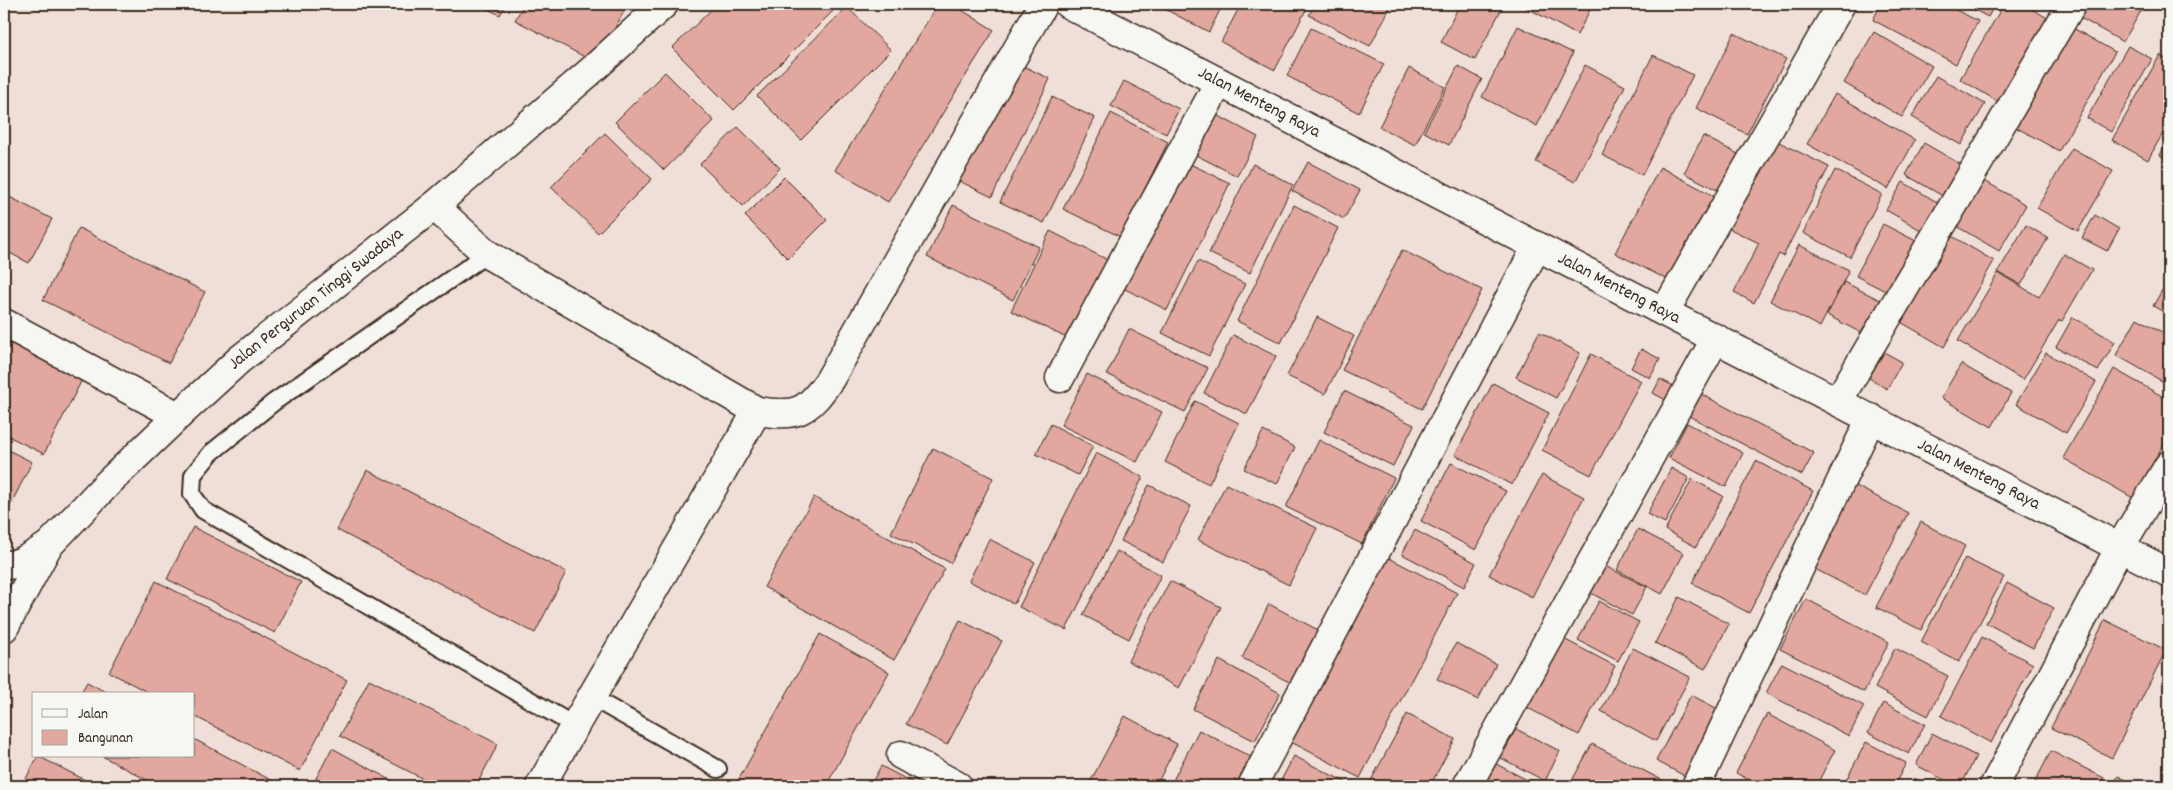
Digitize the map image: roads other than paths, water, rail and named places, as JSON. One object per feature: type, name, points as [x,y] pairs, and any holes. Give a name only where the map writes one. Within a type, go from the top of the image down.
[{"type":"street","name":"Jalan Perguruan Tinggi Swadaya","points":[[4,628],[48,546],[109,482],[178,416],[239,360],[434,206],[592,70],[664,4]]},
{"type":"street","points":[[434,206],[487,254],[757,411],[778,414],[793,413],[804,409],[817,398],[835,370],[1043,4]]},
{"type":"street","name":"Jalan Menteng Raya","points":[[1068,4],[2169,572]]},
{"type":"street","points":[[1665,311],[1841,4]]},
{"type":"street","points":[[1838,401],[2072,4]]},
{"type":"street","points":[[1060,378],[1219,82]]},
{"type":"street","points":[[1252,786],[1537,246]]},
{"type":"street","points":[[4,323],[178,416]]},
{"type":"street","points":[[1468,784],[1716,338]]},
{"type":"street","points":[[540,786],[757,411]]},
{"type":"street","points":[[1696,786],[1870,418]]},
{"type":"street","points":[[1994,786],[2120,547],[2169,465]]},
{"type":"street","points":[[4,565],[23,561],[48,546]]},
{"type":"street","points":[[901,756],[958,786]]},
{"type":"lane","points":[[487,254],[274,402],[211,453],[193,475],[192,494],[203,510],[575,726]]},
{"type":"lane","points":[[591,698],[718,769]]}]
